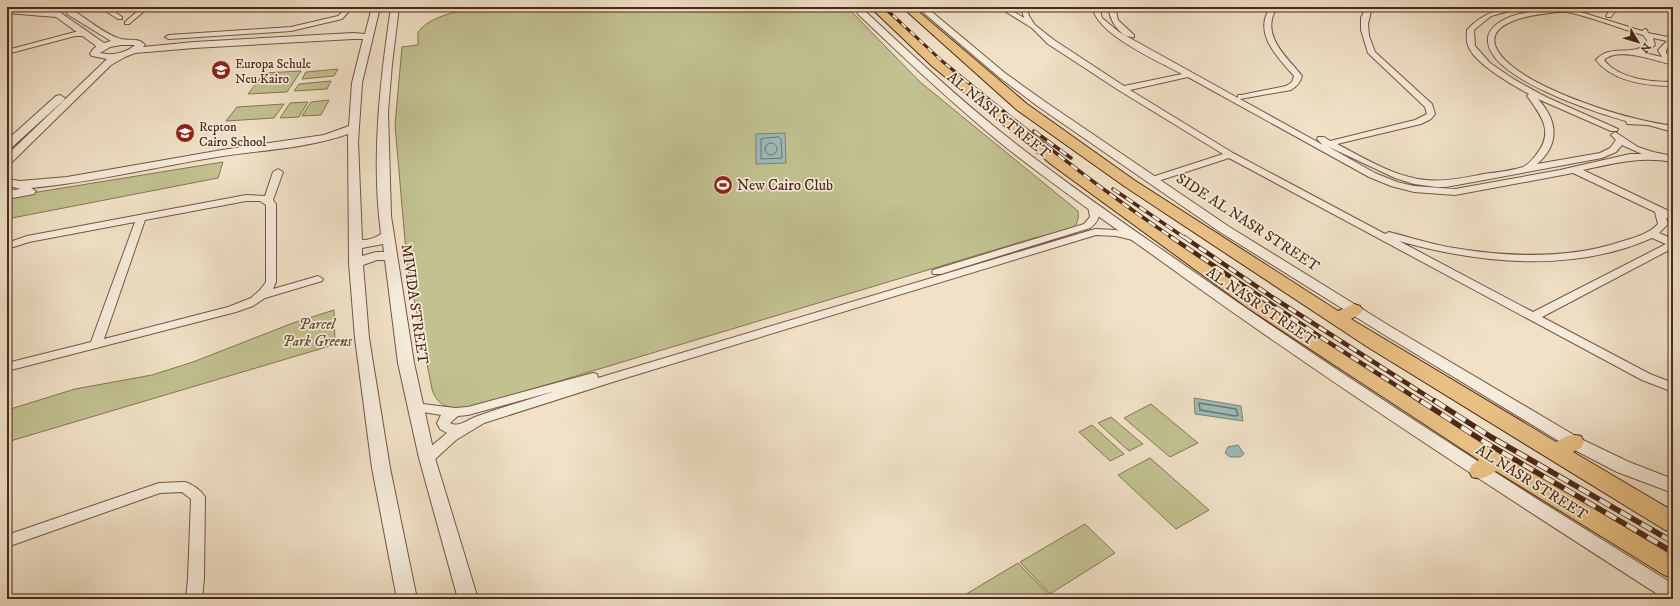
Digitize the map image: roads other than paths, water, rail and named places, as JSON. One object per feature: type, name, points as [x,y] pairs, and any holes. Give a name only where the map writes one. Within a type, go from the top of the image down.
[{"type":"main road","name":"AL NASR STREET","points":[[875,7],[927,65],[994,112],[1097,200],[1162,238],[1254,304],[1487,465],[1673,568]]},
{"type":"main road","name":"AL NASR STREET","points":[[907,7],[991,73],[1022,107],[1129,183],[1337,319],[1564,448],[1673,523]]},
{"type":"main road","points":[[1097,200],[1110,195],[1123,193],[1128,190],[1129,183]]},
{"type":"main road","points":[[1162,238],[1161,232],[1168,225],[1183,224],[1194,226]]},
{"type":"main road","points":[[1237,310],[1254,304]]},
{"type":"main road","points":[[1337,319],[1354,310]]},
{"type":"street","points":[[7,10],[30,9],[36,13],[50,12],[70,7],[70,12],[110,38],[121,42],[136,42],[140,45]]},
{"type":"street","points":[[120,18],[110,12],[121,7]]},
{"type":"street","points":[[127,23],[146,7]]},
{"type":"street","points":[[7,161],[108,63],[140,45],[292,29],[333,20],[344,16],[350,7]]},
{"type":"street","points":[[376,7],[357,83],[354,135],[356,263],[362,338],[381,468],[407,599]]},
{"type":"street","name":"MIVIDA STREET","points":[[395,7],[387,64],[383,112],[382,156],[385,216],[406,363],[415,406],[427,458],[468,599]]},
{"type":"street","points":[[860,7],[861,12],[927,65]]},
{"type":"street","name":"SIDE AL NASR STREET","points":[[921,7],[991,73],[1040,103],[1224,229],[1354,310],[1564,448],[1606,459]]},
{"type":"street","points":[[1001,7],[1034,27],[1051,42],[1122,89],[1230,155],[1646,377],[1673,388]]},
{"type":"street","points":[[1024,7],[1026,16],[1034,27]]},
{"type":"street","points":[[1096,7],[1095,11],[1098,18],[1115,33],[1187,75],[1383,180],[1414,189],[1434,192],[1455,192],[1576,170],[1630,157],[1660,157],[1673,159]]},
{"type":"street","points":[[1112,7],[1113,18],[1126,31],[1198,73],[1329,143],[1391,174],[1409,180],[1428,184],[1460,182],[1602,155],[1612,152],[1618,147],[1620,140]]},
{"type":"street","points":[[1241,97],[1288,88],[1298,81],[1298,76],[1273,44],[1269,35],[1268,21],[1273,7]]},
{"type":"street","points":[[1319,146],[1418,122],[1431,114],[1429,106],[1372,52],[1367,43],[1364,28],[1364,19],[1369,7]]},
{"type":"street","points":[[1521,7],[1499,9],[1475,24],[1470,33],[1469,39],[1472,46],[1484,62],[1525,90],[1583,118],[1614,129]]},
{"type":"street","points":[[1533,7],[1543,12]]},
{"type":"street","points":[[1609,16],[1615,7]]},
{"type":"street","points":[[1672,128],[1637,122],[1602,112],[1556,94],[1512,69],[1495,52],[1491,44],[1491,37],[1493,31],[1499,26],[1507,21],[1527,14],[1565,10],[1582,11],[1588,9],[1653,29],[1673,33]]},
{"type":"street","points":[[1577,11],[1645,34],[1673,40]]},
{"type":"street","points":[[7,146],[99,60],[101,52],[99,42],[59,15],[50,12]]},
{"type":"street","points":[[225,36],[235,24]]},
{"type":"street","points":[[7,52],[97,29]]},
{"type":"street","points":[[1645,34],[1646,30],[1653,29]]},
{"type":"street","points":[[169,37],[353,36],[369,33]]},
{"type":"street","points":[[1645,34],[1650,39],[1651,45],[1645,50],[1632,53],[1606,54],[1601,56],[1600,60],[1607,68],[1624,76],[1648,82],[1673,84]]},
{"type":"street","points":[[101,52],[127,53],[302,36]]},
{"type":"street","points":[[1673,40],[1663,46],[1662,50],[1667,58],[1673,63]]},
{"type":"street","points":[[101,52],[121,42]]},
{"type":"street","points":[[1632,53],[1654,57],[1673,63]]},
{"type":"street","points":[[1122,89],[1198,73]]},
{"type":"street","points":[[1525,90],[1543,110],[1548,121],[1550,131],[1550,141],[1546,151],[1528,168]]},
{"type":"street","points":[[1583,118],[1600,117],[1602,112]]},
{"type":"street","points":[[1614,129],[1621,124],[1637,122]]},
{"type":"street","points":[[1614,129],[1614,132],[1620,140],[1637,149],[1660,157]]},
{"type":"street","points":[[8,184],[20,185],[67,181],[236,154],[329,142],[354,135]]},
{"type":"street","points":[[7,195],[236,154]]},
{"type":"street","points":[[1152,180],[1230,155]]},
{"type":"street","points":[[1560,163],[1673,217]]},
{"type":"street","points":[[268,200],[278,172]]},
{"type":"street","points":[[7,246],[27,239],[246,198],[268,200],[271,204],[272,279],[262,295]]},
{"type":"street","points":[[1091,223],[1095,218],[1097,200]]},
{"type":"street","points":[[1097,200],[1139,239],[1237,310],[1487,465],[1673,594]]},
{"type":"street","points":[[1363,226],[1399,238],[1436,247],[1510,257],[1544,258],[1587,254],[1622,246],[1652,234],[1663,224],[1660,211]]},
{"type":"street","points":[[96,344],[141,218]]},
{"type":"street","points":[[415,406],[455,412],[468,411],[598,375],[1076,230],[1091,223],[1100,223],[1105,226],[1107,229],[1104,232]]},
{"type":"street","points":[[427,458],[462,429],[483,419],[615,377],[1095,232],[1116,233],[1139,239]]},
{"type":"street","points":[[1652,234],[1673,244]]},
{"type":"street","points":[[356,243],[375,243],[388,236]]},
{"type":"street","points":[[1533,317],[1673,244]]},
{"type":"street","points":[[356,263],[371,257],[391,256]]},
{"type":"street","points":[[7,367],[232,310],[249,303],[262,295],[318,279]]},
{"type":"street","points":[[455,412],[445,418],[443,423],[449,429],[462,429]]},
{"type":"street","points":[[1606,459],[1673,486]]},
{"type":"street","points":[[1606,459],[1673,496]]},
{"type":"street","points":[[7,541],[159,488],[185,487],[198,497],[196,580],[194,599]]},
{"type":"water","points":[[785,133],[786,163],[756,164],[756,134]]},
{"type":"water","points":[[1194,398],[1241,406],[1243,421],[1195,414]]},
{"type":"water","points":[[1238,445],[1244,454],[1240,457],[1230,457],[1225,453],[1228,447]]},
{"type":"railway","points":[[884,7],[942,61],[997,106]]},
{"type":"railway","points":[[996,105],[1083,174],[1127,207],[1173,238]]},
{"type":"railway","points":[[1034,131],[1071,158]]},
{"type":"railway","points":[[1113,189],[1185,238]]},
{"type":"railway","points":[[1171,237],[1322,338],[1422,402]]},
{"type":"railway","points":[[1184,237],[1272,297],[1436,402]]},
{"type":"railway","points":[[1421,401],[1483,441],[1673,552]]},
{"type":"railway","points":[[1435,401],[1491,437],[1673,542]]},
{"type":"place","name":"Europa Schule Neu Kairo","points":[[221,70]]},
{"type":"place","name":"Repton Cairo School","points":[[185,133]]},
{"type":"place","name":"New Cairo Club","points":[[723,185]]},
{"type":"park label","name":"Parcel Park Greens","points":[[317,332]]}]
